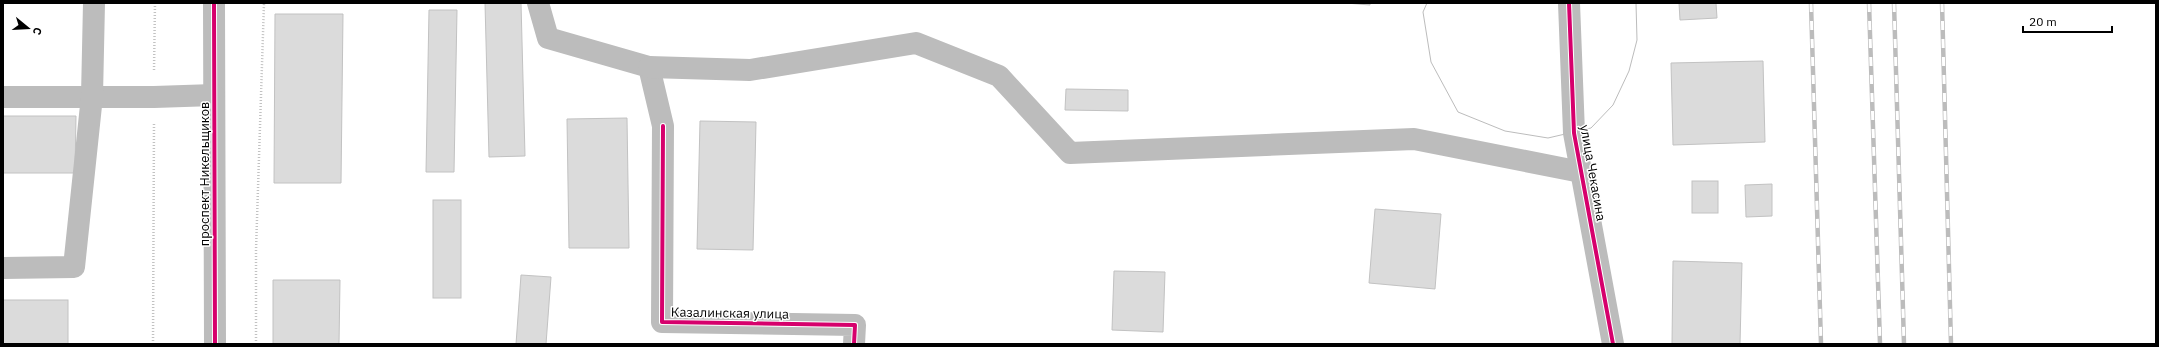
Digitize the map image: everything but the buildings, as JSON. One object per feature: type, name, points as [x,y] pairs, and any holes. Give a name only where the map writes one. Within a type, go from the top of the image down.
[{"type":"street","points":[[3,268],[74,267],[92,96],[94,3]]},
{"type":"street","name":"проспект Никельщиков","points":[[214,3],[215,344]]},
{"type":"street","points":[[538,3],[548,38],[649,66],[750,70],[916,43],[999,76],[1070,153],[1414,139],[1581,172]]},
{"type":"street","name":"улица Чекасина","points":[[1569,3],[1574,133],[1613,344]]},
{"type":"street","name":"Казалинская улица","points":[[649,66],[663,126],[662,322],[855,325],[854,344]]},
{"type":"street","points":[[3,97],[154,97],[214,95]]},
{"type":"path","points":[[153,344],[155,3]]},
{"type":"path","points":[[256,344],[256,250],[264,3]]},
{"type":"tram line","points":[[1427,3],[1423,12],[1431,62],[1458,112],[1505,131],[1548,138],[1591,128],[1613,105],[1629,71],[1637,40],[1636,3]]},
{"type":"railway","points":[[1811,3],[1821,344]]},
{"type":"railway","points":[[1869,3],[1880,344]]},
{"type":"railway","points":[[1894,3],[1904,344]]},
{"type":"railway","points":[[1942,3],[1951,344]]},
{"type":"cycle path","points":[[214,3],[215,344]]},
{"type":"cycle path","points":[[1569,3],[1574,133],[1613,344]]},
{"type":"cycle path","points":[[663,126],[662,322],[855,325],[854,344]]}]
